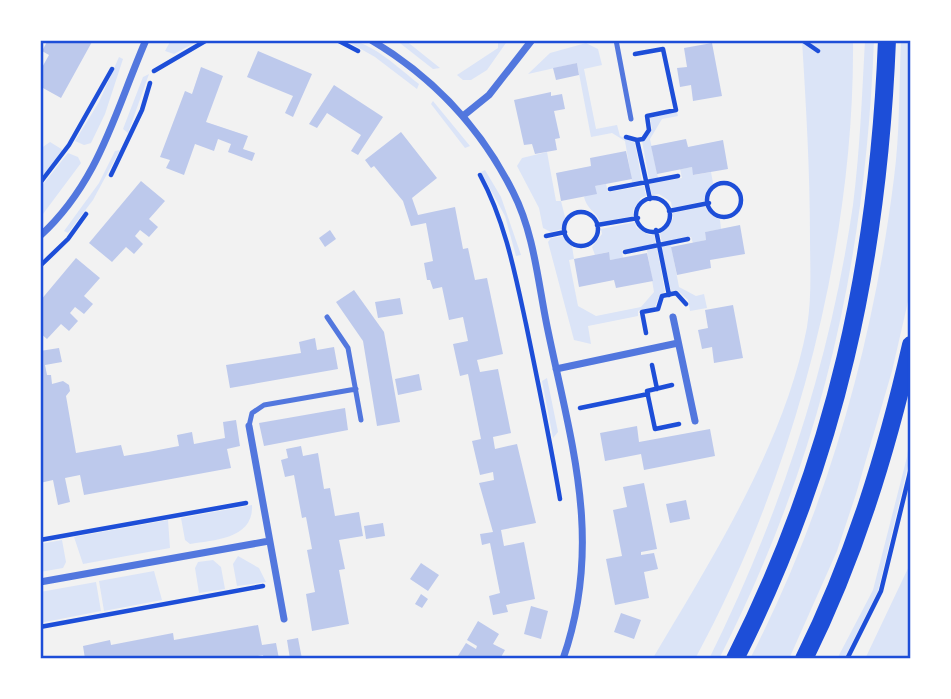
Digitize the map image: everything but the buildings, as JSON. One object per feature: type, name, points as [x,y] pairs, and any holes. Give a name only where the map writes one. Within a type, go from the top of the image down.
[{"type":"main road","points":[[735,659],[786,546],[813,474],[838,391],[868,258],[879,176],[887,40]]},
{"type":"main road","points":[[804,659],[854,546],[877,480],[911,345]]},
{"type":"street","points":[[40,236],[67,208],[104,147],[146,40]]},
{"type":"street","points":[[371,40],[416,70],[463,116],[496,161],[524,216],[580,490],[584,569],[578,608],[564,659]]},
{"type":"street","points":[[463,116],[489,95],[516,57],[532,40]]},
{"type":"street","points":[[673,317],[695,421]]},
{"type":"street","points":[[556,369],[678,343]]},
{"type":"street","points":[[249,426],[284,620]]},
{"type":"street","points":[[40,582],[270,541]]},
{"type":"lane","points":[[616,40],[631,119]]},
{"type":"lane","points":[[327,317],[345,342],[361,420]]},
{"type":"lane","points":[[249,426],[252,413],[264,405],[356,389]]},
{"type":"path","points":[[802,40],[818,51]]},
{"type":"path","points":[[40,183],[97,101],[115,63]]},
{"type":"path","points":[[475,166],[503,228],[550,438],[561,505]]},
{"type":"path","points":[[610,188],[678,176]]},
{"type":"path","points":[[728,183],[739,190],[741,204],[734,215],[720,217],[710,210],[709,203],[707,196],[714,186],[728,183]]},
{"type":"path","points":[[657,198],[668,205],[671,218],[663,229],[649,232],[639,225],[638,218],[636,211],[643,200],[657,198]]},
{"type":"path","points":[[669,211],[709,203]]},
{"type":"path","points":[[585,211],[596,218],[597,225],[599,232],[592,243],[577,246],[567,239],[564,225],[571,214],[585,211]]},
{"type":"path","points":[[597,225],[638,218]]},
{"type":"path","points":[[656,230],[669,295]]},
{"type":"path","points":[[625,252],[688,239]]},
{"type":"path","points":[[565,411],[648,394]]},
{"type":"path","points":[[847,659],[881,591],[911,468]]},
{"type":"path","points":[[40,540],[262,500]]},
{"type":"path","points":[[40,627],[277,584]]},
{"type":"shaded area","points":[[171,40],[200,40],[174,54],[165,51]]},
{"type":"shaded area","points":[[345,40],[365,45],[384,56],[419,84],[417,89],[375,57]]},
{"type":"shaded area","points":[[396,40],[405,40],[440,68],[433,69]]},
{"type":"shaded area","points":[[498,40],[508,40],[487,70],[471,80],[463,80],[457,75],[498,48]]},
{"type":"shaded area","points":[[802,40],[853,40],[851,118],[843,198],[830,279],[812,359],[789,438],[761,515],[730,589],[695,659],[641,659],[653,658],[722,539],[764,456],[797,370],[810,304],[809,163]]},
{"type":"shaded area","points":[[865,40],[874,40],[869,123],[848,282],[831,358],[785,509],[755,584],[719,659],[709,659],[735,605],[780,494],[799,438],[831,322],[853,205]]},
{"type":"shaded area","points":[[901,40],[911,40],[911,286],[892,371],[837,551],[789,659],[750,659],[802,544],[824,485],[860,364],[885,240],[894,178]]},
{"type":"shaded area","points":[[586,43],[598,49],[602,65],[584,69],[596,129],[617,125],[620,136],[635,143],[642,181],[632,182],[625,141],[612,133],[591,137],[577,63],[528,74],[550,53]]},
{"type":"shaded area","points":[[119,57],[123,59],[105,114],[91,143],[84,145],[75,141],[99,102]]},
{"type":"shaded area","points":[[149,74],[128,133],[123,129],[143,77]]},
{"type":"shaded area","points":[[433,101],[470,146],[465,148],[431,104]]},
{"type":"shaded area","points":[[677,112],[678,116],[662,119],[650,139],[658,178],[649,179],[642,141],[652,129],[650,118]]},
{"type":"shaded area","points":[[50,142],[63,150],[40,179],[40,149]]},
{"type":"shaded area","points":[[120,150],[93,200],[68,233],[64,231],[99,183],[115,151]]},
{"type":"shaded area","points":[[547,152],[556,201],[561,201],[565,217],[562,229],[551,232],[543,228],[539,208],[517,166],[522,158]]},
{"type":"shaded area","points":[[68,153],[78,157],[81,163],[40,218],[40,188]]},
{"type":"shaded area","points":[[692,167],[694,175],[711,172],[713,183],[705,201],[672,208],[671,202],[659,194],[652,195],[649,184],[682,178],[680,169]]},
{"type":"shaded area","points":[[485,170],[501,197],[521,255],[516,256],[505,216],[481,172]]},
{"type":"shaded area","points":[[606,184],[608,192],[644,186],[646,196],[641,198],[633,210],[634,216],[600,222],[584,197],[595,186]]},
{"type":"shaded area","points":[[706,206],[707,211],[720,220],[721,229],[705,232],[706,240],[693,243],[691,237],[662,243],[660,233],[673,219],[673,213]]},
{"type":"shaded area","points":[[635,222],[636,227],[649,235],[654,234],[656,244],[622,250],[623,258],[610,260],[608,252],[595,255],[592,247],[602,234],[601,229]]},
{"type":"shaded area","points":[[563,236],[572,246],[574,259],[569,260],[578,306],[596,316],[641,307],[654,292],[647,250],[657,248],[665,292],[660,294],[655,307],[638,311],[638,316],[588,326],[591,344],[574,340],[548,242],[551,238]]},
{"type":"shaded area","points":[[671,245],[679,287],[696,296],[704,294],[707,308],[690,311],[688,300],[677,290],[671,291],[661,247]]},
{"type":"shaded area","points":[[547,378],[558,432],[553,438],[542,381]]},
{"type":"shaded area","points":[[911,426],[911,453],[878,591],[844,659],[837,659],[873,590],[907,457]]},
{"type":"shaded area","points":[[252,505],[247,525],[231,536],[190,544],[185,540],[181,518]]},
{"type":"shaded area","points":[[168,520],[170,548],[83,564],[74,537]]},
{"type":"shaded area","points":[[62,540],[66,562],[63,568],[40,572],[40,544]]},
{"type":"shaded area","points":[[238,556],[259,568],[266,582],[237,586],[233,564]]},
{"type":"shaded area","points":[[213,560],[221,567],[225,589],[199,593],[195,568],[198,562]]},
{"type":"shaded area","points":[[911,562],[911,659],[865,659]]},
{"type":"shaded area","points":[[154,571],[162,600],[104,611],[99,581]]},
{"type":"shaded area","points":[[96,582],[101,611],[40,623],[40,592]]}]
